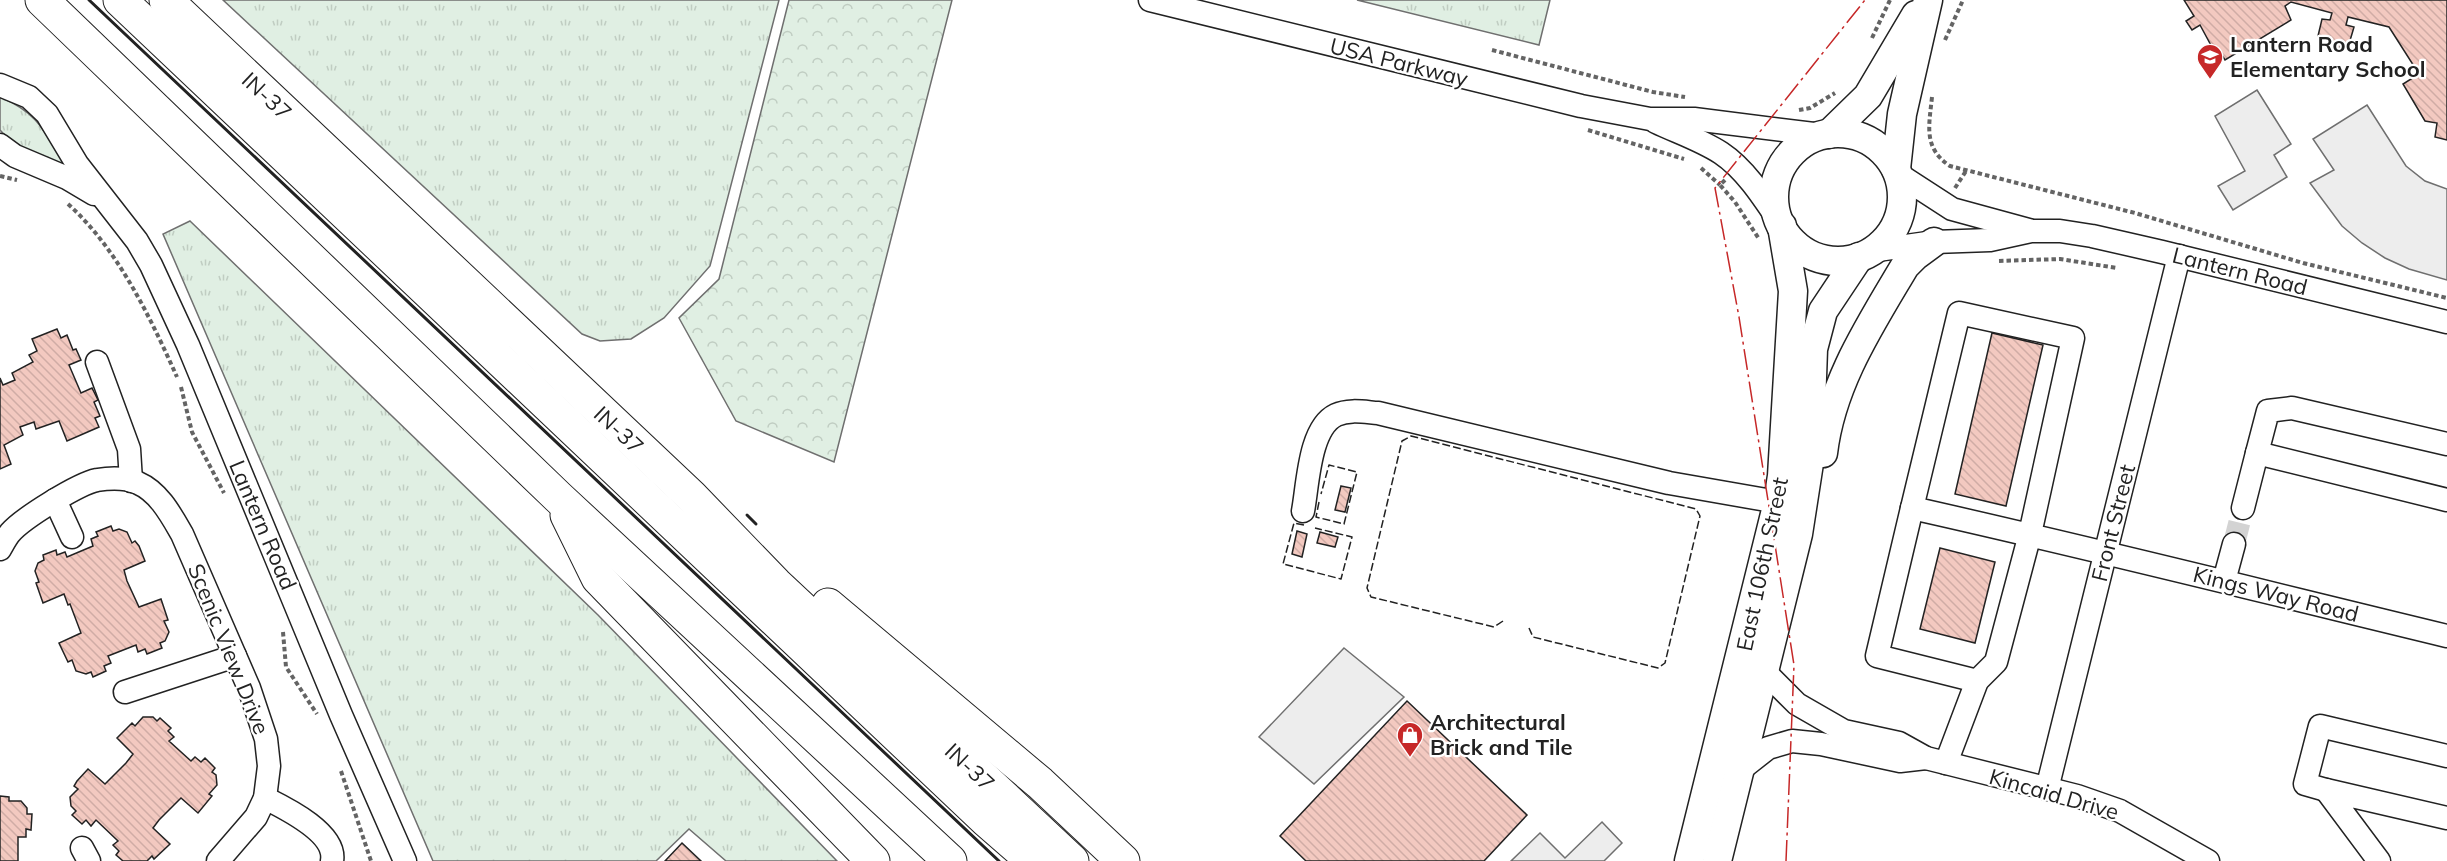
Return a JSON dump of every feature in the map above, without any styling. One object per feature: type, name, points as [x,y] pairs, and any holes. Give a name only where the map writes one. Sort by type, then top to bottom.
[{"type":"highway","points":[[42,0],[558,497],[950,861]]},
{"type":"highway","points":[[120,0],[986,820],[1033,861]]},
{"type":"highway","name":"IN-37","points":[[166,0],[691,496],[776,584],[1072,861]]},
{"type":"highway","points":[[691,496],[762,550],[1040,783],[1123,861]]},
{"type":"highway","points":[[558,497],[598,578],[873,861]]},
{"type":"main road","points":[[1926,0],[1902,114],[1897,172],[1902,196],[1898,218],[1888,237],[1865,254],[1837,260],[1815,256],[1796,244],[1781,223],[1776,210],[1775,189],[1781,168],[1802,144],[1825,134],[1868,96],[1926,0]]},
{"type":"main road","points":[[1825,134],[1852,134],[1874,143],[1882,150],[1897,172]]},
{"type":"main road","name":"East 106th Street","points":[[1689,861],[1778,502],[1782,476],[1793,291],[1781,223]]},
{"type":"main road","points":[[1798,534],[1817,503],[1826,432],[1843,377],[1854,353],[1905,266],[1934,243]]},
{"type":"main road","name":"East 106th Street","points":[[1717,861],[1798,534],[1809,463],[1813,350],[1823,311],[1865,254]]},
{"type":"street","name":"USA Parkway","points":[[1150,0],[1581,106],[1650,119],[1694,119],[1825,134]]},
{"type":"street","name":"Lantern Road","points":[[0,85],[28,98],[47,114],[77,164],[137,241],[160,283],[341,715],[405,861]]},
{"type":"street","name":"USA Parkway","points":[[1650,119],[1709,146],[1728,159],[1747,177],[1781,223]]},
{"type":"street","name":"Lantern Road","points":[[0,145],[15,156],[66,178],[103,199]]},
{"type":"street","name":"Lantern Road","points":[[1897,172],[1952,209],[2031,231],[2092,236],[2447,322]]},
{"type":"street","name":"Lantern Road","points":[[1865,254],[1934,243],[1990,240],[2031,231]]},
{"type":"street","name":"Front Street","points":[[2047,789],[2180,256]]},
{"type":"street","points":[[1936,760],[1977,681],[1996,662],[2030,534],[2073,338],[1959,314],[1877,656],[1977,681]]},
{"type":"street","points":[[0,548],[11,532],[55,501],[94,481],[122,478],[131,481],[129,449],[97,362]]},
{"type":"street","points":[[2243,508],[2268,411],[2292,408],[2447,444]]},
{"type":"street","points":[[1304,511],[1318,435],[1335,415],[1352,411],[1378,413],[1669,483],[1778,502]]},
{"type":"street","points":[[2257,453],[2447,500]]},
{"type":"street","name":"Scenic View Drive","points":[[131,481],[139,483],[156,495],[182,534],[249,688],[266,739],[269,781],[265,798],[256,817],[218,861]]},
{"type":"street","points":[[55,501],[72,537]]},
{"type":"street","name":"Kings Way Road","points":[[1912,508],[2106,551],[2447,636]]},
{"type":"street","points":[[2224,581],[2234,544]]},
{"type":"street","points":[[125,692],[235,656]]},
{"type":"street","name":"Kincaid Drive","points":[[1765,672],[1797,704],[1844,731],[1899,743],[1936,760],[2077,796],[2120,811],[2208,861]]},
{"type":"street","points":[[2447,756],[2320,726],[2305,784],[2447,818]]},
{"type":"street","name":"Kincaid Drive","points":[[1740,770],[1768,748],[1792,741],[1900,761],[1936,760]]},
{"type":"street","points":[[2326,790],[2379,861]]},
{"type":"street","points":[[265,798],[299,816],[321,835],[333,855],[332,861]]},
{"type":"path","points":[[1870,44],[1890,0]]},
{"type":"path","points":[[1942,48],[1963,0]]},
{"type":"path","points":[[1492,50],[1653,92],[1691,98]]},
{"type":"path","points":[[1794,110],[1810,108],[1838,91]]},
{"type":"path","points":[[1933,92],[1930,132],[1934,150],[1938,157],[1950,166],[2135,213],[2303,263],[2447,298]]},
{"type":"path","points":[[1582,128],[1688,160]]},
{"type":"path","points":[[1694,163],[1708,173],[1736,202],[1753,228],[1761,249]]},
{"type":"path","points":[[1953,191],[1966,171]]},
{"type":"path","points":[[0,176],[22,181]]},
{"type":"path","points":[[1720,185],[1727,177]]},
{"type":"path","points":[[66,202],[81,216],[107,249],[156,331],[181,388],[192,432],[213,468],[228,502]]},
{"type":"path","points":[[1994,261],[2060,259],[2117,268]]},
{"type":"path","points":[[279,622],[284,638],[286,667],[318,716]]},
{"type":"path","points":[[338,763],[371,861]]},
{"type":"green space","points":[[223,0],[779,0],[710,266],[664,318],[631,339],[600,341],[582,334]]},
{"type":"green space","points":[[789,0],[952,0],[834,462],[736,421],[679,318],[719,279]]},
{"type":"green space","points":[[1357,0],[1550,0],[1539,45]]},
{"type":"green space","points":[[0,97],[13,103],[39,124],[65,164],[63,166],[37,156],[6,137],[0,130]]},
{"type":"green space","points":[[190,221],[598,615],[837,861],[726,861],[689,829],[656,861],[433,861],[163,234]]},
{"type":"shaded area","points":[[2257,90],[2291,144],[2274,155],[2287,177],[2233,210],[2218,186],[2245,171],[2215,116]]},
{"type":"shaded area","points":[[2367,105],[2406,166],[2425,181],[2447,189],[2447,280],[2409,269],[2385,258],[2362,243],[2342,226],[2310,183],[2334,170],[2313,139]]},
{"type":"shaded area","points":[[1344,648],[1404,697],[1314,784],[1259,737]]},
{"type":"shaded area","points":[[1602,822],[1622,843],[1604,861],[1511,861],[1540,833],[1565,858]]},
{"type":"building","points":[[2184,0],[2447,0],[2447,140],[2435,137],[2437,123],[2425,121],[2403,84],[2419,74],[2389,27],[2348,17],[2346,25],[2354,27],[2349,44],[2342,42],[2339,49],[2325,45],[2326,38],[2318,36],[2322,19],[2330,20],[2332,13],[2291,2],[2285,6],[2291,20],[2225,60],[2217,47],[2213,49],[2200,25],[2192,30],[2186,21],[2194,16]]},
{"type":"building","points":[[57,329],[61,338],[67,335],[73,350],[76,349],[81,360],[69,365],[81,393],[92,388],[98,400],[94,402],[100,416],[95,418],[99,427],[67,441],[59,421],[36,429],[34,422],[20,427],[23,435],[4,445],[11,464],[0,469],[0,378],[3,385],[15,380],[12,373],[33,362],[29,355],[37,351],[32,339]]},
{"type":"building","points":[[1992,333],[2043,345],[2006,506],[1955,494]]},
{"type":"building","points":[[1341,486],[1351,488],[1345,512],[1335,510]]},
{"type":"building","points":[[111,526],[113,531],[119,529],[127,532],[132,543],[135,541],[139,546],[145,561],[124,570],[127,581],[139,607],[161,599],[168,620],[164,621],[169,632],[165,641],[160,643],[162,648],[147,654],[145,649],[138,652],[136,645],[108,656],[111,663],[104,666],[106,671],[93,677],[91,672],[86,674],[76,671],[72,660],[68,662],[59,643],[81,633],[70,604],[68,605],[64,594],[43,603],[36,583],[39,582],[35,571],[38,563],[44,560],[43,555],[56,550],[57,555],[65,552],[67,557],[93,546],[91,539],[98,536],[96,532]]},
{"type":"building","points":[[1297,531],[1307,534],[1302,557],[1292,554]]},
{"type":"building","points":[[1320,532],[1338,537],[1335,547],[1317,543]]},
{"type":"building","points":[[1940,548],[1995,562],[1975,643],[1920,629]]},
{"type":"building","name":"Architectural Brick and Tile","points":[[1407,701],[1527,815],[1484,861],[1306,861],[1280,836]]},
{"type":"building","points":[[143,717],[153,717],[157,721],[160,718],[171,728],[168,731],[174,737],[169,741],[191,761],[195,757],[201,762],[205,758],[215,768],[212,772],[216,775],[217,785],[209,794],[212,796],[198,813],[181,798],[159,820],[153,828],[170,844],[154,859],[152,856],[147,861],[123,861],[116,855],[119,851],[113,845],[118,841],[96,820],[91,826],[86,820],[82,824],[72,815],[76,811],[71,806],[70,797],[78,789],[74,786],[77,781],[88,769],[105,784],[126,763],[133,754],[117,738],[132,723],[135,726]]},
{"type":"building","points":[[0,796],[9,797],[9,801],[21,801],[27,808],[27,814],[32,814],[31,830],[26,829],[26,837],[18,837],[18,861],[0,861]]},
{"type":"building","points":[[682,843],[701,861],[665,861]]},
{"type":"tunnel","points":[[2234,544],[2243,508]]},
{"type":"fence","points":[[1503,621],[1494,627],[1371,597],[1367,588],[1402,441],[1411,436],[1696,509],[1700,516],[1665,663],[1658,668],[1533,637],[1529,628]]},
{"type":"fence","points":[[1319,502],[1316,517],[1344,524],[1357,472],[1329,465],[1321,494]]},
{"type":"fence","points":[[1304,525],[1294,523],[1283,564],[1341,579],[1352,537],[1315,528]]},
{"type":"wall","points":[[89,0],[999,861]]},
{"type":"wall","points":[[747,515],[756,524]]},
{"type":"power","points":[[1786,861],[1794,665],[1739,317],[1715,188],[1865,0]]},
{"type":"place","name":"Lantern Road Elementary School","points":[[2210,80]]},
{"type":"place","name":"Architectural Brick and Tile","points":[[1410,758]]}]
